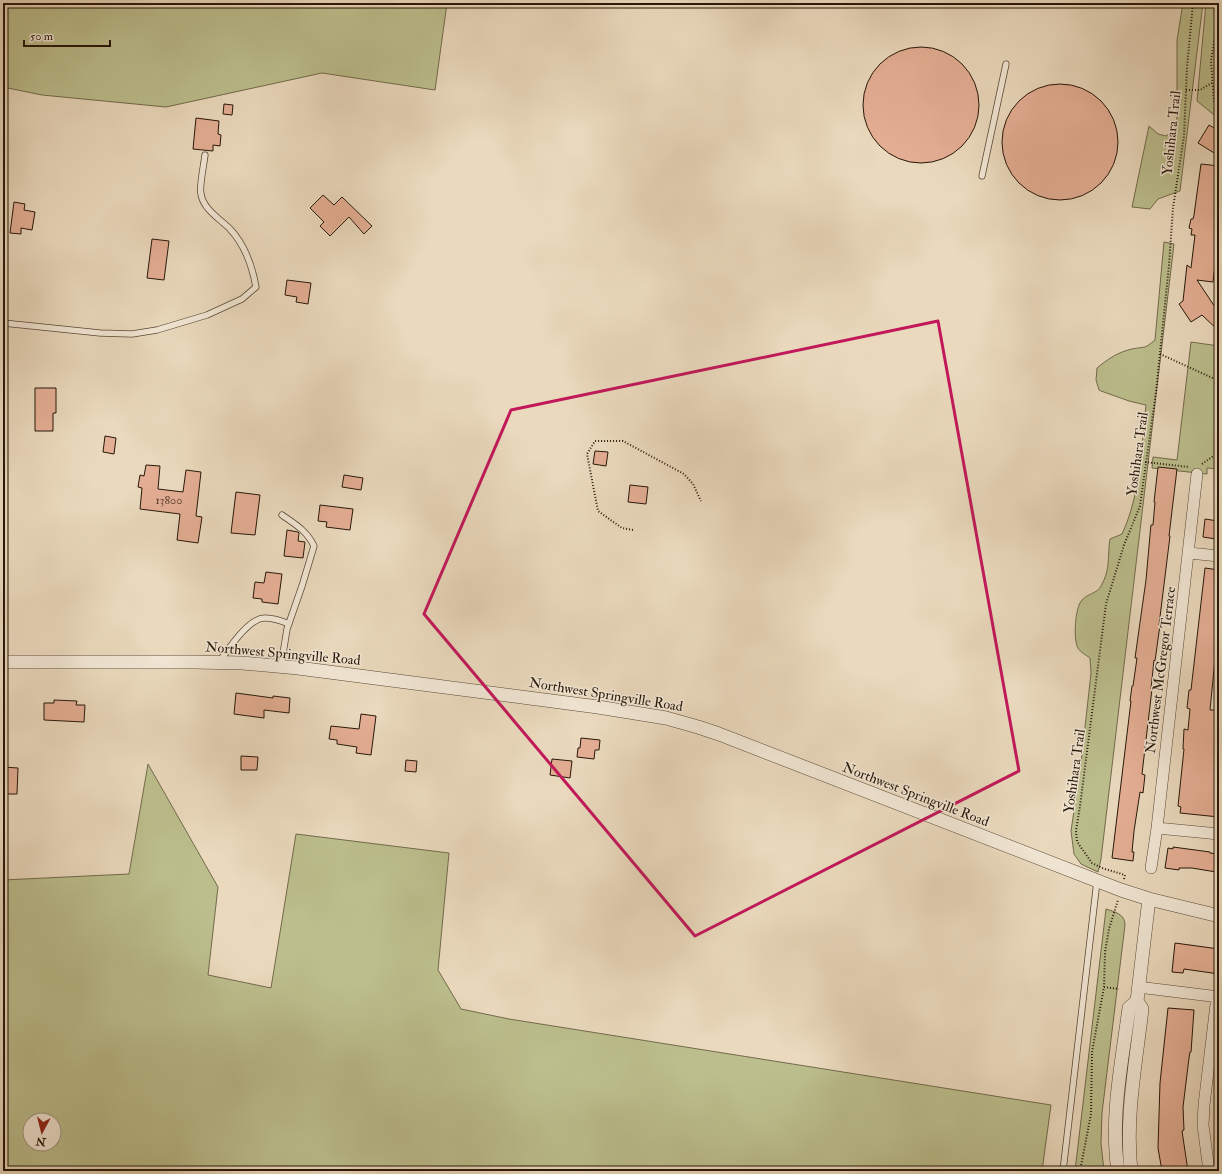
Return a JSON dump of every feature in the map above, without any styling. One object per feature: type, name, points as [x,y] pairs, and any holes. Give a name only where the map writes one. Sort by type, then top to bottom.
[{"type":"street","name":"Northwest McGregor Terrace","points":[[1151,868],[1189,553],[1196,469]]},
{"type":"street","points":[[1189,553],[1219,556]]},
{"type":"street","name":"Northwest Springville Road","points":[[3,662],[218,662],[281,666],[598,707],[681,722],[719,734],[1149,900],[1219,916]]},
{"type":"street","points":[[1157,828],[1219,834]]},
{"type":"street","points":[[1131,1171],[1129,1131],[1130,1110],[1142,1009],[1137,1001],[1149,900]]},
{"type":"street","points":[[1138,987],[1218,997],[1204,1105],[1203,1125],[1209,1171]]},
{"type":"street","points":[[1118,1171],[1115,1156],[1116,1111],[1129,1008],[1137,1001]]},
{"type":"lane","points":[[982,176],[1006,64]]},
{"type":"lane","points":[[3,323],[100,333],[132,334],[157,330],[207,315],[242,299],[256,287],[253,270],[245,249],[230,229],[204,203],[200,194],[205,155]]},
{"type":"lane","points":[[281,666],[289,624],[314,546],[309,536],[282,515]]},
{"type":"lane","points":[[218,662],[243,631],[253,623],[263,618],[282,621],[289,624]]},
{"type":"lane","points":[[1063,1171],[1097,880]]},
{"type":"path","name":"Yoshihara Trail","points":[[1125,875],[1102,868],[1092,863],[1077,841],[1076,824],[1081,798],[1106,604],[1124,545],[1140,506],[1156,392],[1173,208],[1184,136],[1188,47],[1193,3]]},
{"type":"path","points":[[1219,15],[1216,21],[1211,61],[1214,101],[1219,108]]},
{"type":"path","points":[[1186,90],[1200,90],[1212,83]]},
{"type":"path","points":[[1160,354],[1219,381]]},
{"type":"path","points":[[633,530],[622,528],[598,510],[587,454],[595,440],[623,441],[684,474],[699,493],[701,501]]},
{"type":"path","points":[[1145,462],[1196,469],[1219,452]]},
{"type":"path","points":[[1080,1171],[1091,1114],[1092,1052],[1104,987],[1105,952],[1109,929],[1117,901]]},
{"type":"path","points":[[1104,987],[1119,988]]},
{"type":"highlighted area","points":[[938,321],[1019,771],[695,936],[424,614],[511,410]]},
{"type":"green space","points":[[3,3],[447,3],[435,90],[322,73],[166,107],[42,95],[3,87]]},
{"type":"green space","points":[[1183,3],[1203,3],[1180,191],[1158,199],[1150,209],[1132,207],[1149,126],[1158,134],[1166,136],[1176,129],[1177,40]]},
{"type":"green space","points":[[1206,3],[1219,3],[1219,119],[1197,101]]},
{"type":"green space","points":[[1164,242],[1174,244],[1101,859],[1098,872],[1081,864],[1074,854],[1071,831],[1081,763],[1091,673],[1090,658],[1080,651],[1076,644],[1076,616],[1082,600],[1100,588],[1106,574],[1110,539],[1122,534],[1133,503],[1137,487],[1146,405],[1129,401],[1099,390],[1096,380],[1097,368],[1118,354],[1127,350],[1146,346],[1155,340]]},
{"type":"green space","points":[[1191,342],[1219,346],[1219,469],[1207,468],[1207,474],[1152,468],[1153,457],[1177,460]]},
{"type":"green space","points":[[148,764],[218,887],[208,975],[271,988],[296,834],[449,853],[438,970],[461,1009],[509,1019],[1051,1105],[1042,1171],[3,1171],[3,880],[129,874]]},
{"type":"green space","points":[[1106,909],[1116,912],[1121,916],[1125,921],[1125,925],[1102,1113],[1101,1143],[1104,1171],[1075,1171]]},
{"type":"building","points":[[921,47],[932,48],[943,52],[962,64],[974,83],[978,94],[978,116],[974,127],[962,146],[943,158],[932,162],[921,163],[910,162],[899,158],[880,146],[868,127],[864,116],[863,105],[864,94],[868,83],[880,64],[899,52],[910,48]]},
{"type":"building","points":[[1060,84],[1071,85],[1082,89],[1101,101],[1113,120],[1117,131],[1117,153],[1113,164],[1101,183],[1082,195],[1071,199],[1060,200],[1049,199],[1038,195],[1019,183],[1007,164],[1003,153],[1002,142],[1003,131],[1007,120],[1019,101],[1038,89],[1049,85]]},
{"type":"building","points":[[224,104],[233,105],[232,115],[223,114]]},
{"type":"building","points":[[196,118],[219,121],[218,134],[221,135],[220,146],[213,145],[213,151],[193,149]]},
{"type":"building","points":[[1209,125],[1219,131],[1219,156],[1198,143]]},
{"type":"building","points":[[1201,164],[1219,166],[1219,203],[1217,217],[1219,218],[1219,233],[1213,282],[1197,280],[1219,313],[1219,331],[1202,315],[1191,322],[1179,304],[1183,301],[1187,265],[1191,268],[1195,235],[1191,235],[1192,229],[1189,228],[1191,219],[1193,219],[1194,215]]},
{"type":"building","points":[[323,195],[334,205],[342,197],[372,226],[364,234],[349,217],[330,236],[320,226],[324,222],[310,208]]},
{"type":"building","points":[[14,202],[25,204],[24,210],[35,212],[32,230],[21,228],[21,234],[10,233]]},
{"type":"building","points":[[152,239],[169,241],[164,280],[147,278]]},
{"type":"building","points":[[287,280],[311,283],[308,304],[296,302],[297,297],[285,295]]},
{"type":"building","points":[[35,388],[56,388],[56,413],[53,413],[53,431],[35,431]]},
{"type":"building","points":[[105,436],[116,438],[114,454],[103,452]]},
{"type":"building","points":[[595,451],[608,452],[606,466],[593,464]]},
{"type":"building","points":[[146,465],[160,466],[158,489],[183,492],[186,470],[201,472],[196,516],[202,517],[198,543],[177,540],[180,514],[140,509],[142,488],[138,487],[140,475],[144,476]]},
{"type":"building","points":[[1158,467],[1177,469],[1142,774],[1145,775],[1143,793],[1140,792],[1134,831],[1132,852],[1134,852],[1133,861],[1112,858],[1130,701],[1137,658],[1135,658],[1146,580],[1151,525],[1153,525]]},
{"type":"building","points":[[344,475],[363,478],[361,490],[342,487]]},
{"type":"building","points":[[630,485],[648,487],[646,504],[628,502]]},
{"type":"building","points":[[236,492],[260,495],[255,535],[231,533]]},
{"type":"building","points":[[320,505],[353,509],[350,530],[326,527],[327,522],[318,521]]},
{"type":"building","points":[[1205,519],[1218,521],[1216,539],[1203,537]]},
{"type":"building","points":[[287,530],[298,532],[298,541],[305,542],[303,558],[284,556]]},
{"type":"building","points":[[1205,568],[1219,570],[1219,619],[1210,710],[1219,710],[1219,817],[1180,813],[1181,807],[1178,806],[1184,749],[1184,729],[1188,730],[1190,709],[1187,708],[1189,690],[1191,690]]},
{"type":"building","points":[[266,572],[282,574],[278,604],[262,602],[262,599],[253,598],[255,582],[264,583]]},
{"type":"building","points":[[236,693],[273,698],[273,696],[290,698],[289,713],[264,710],[264,718],[234,714]]},
{"type":"building","points":[[54,700],[77,701],[76,705],[85,705],[84,722],[44,720],[44,703],[54,703]]},
{"type":"building","points":[[361,714],[376,716],[371,755],[356,753],[357,747],[337,744],[337,740],[329,739],[331,726],[359,729]]},
{"type":"building","points":[[581,738],[600,740],[599,750],[595,750],[594,759],[577,757]]},
{"type":"building","points":[[241,756],[258,757],[257,770],[241,770]]},
{"type":"building","points":[[552,759],[572,761],[570,778],[550,775]]},
{"type":"building","points":[[406,760],[417,761],[416,772],[405,771]]},
{"type":"building","points":[[3,767],[18,768],[17,794],[3,794]]},
{"type":"building","points":[[1173,847],[1218,854],[1216,872],[1192,868],[1179,868],[1179,870],[1165,868],[1168,848],[1173,849]]},
{"type":"building","points":[[1175,943],[1219,949],[1219,974],[1184,969],[1183,973],[1172,972]]},
{"type":"building","points":[[1168,1008],[1194,1010],[1191,1052],[1183,1107],[1184,1130],[1182,1131],[1188,1171],[1162,1171],[1158,1148],[1160,1083]]}]
